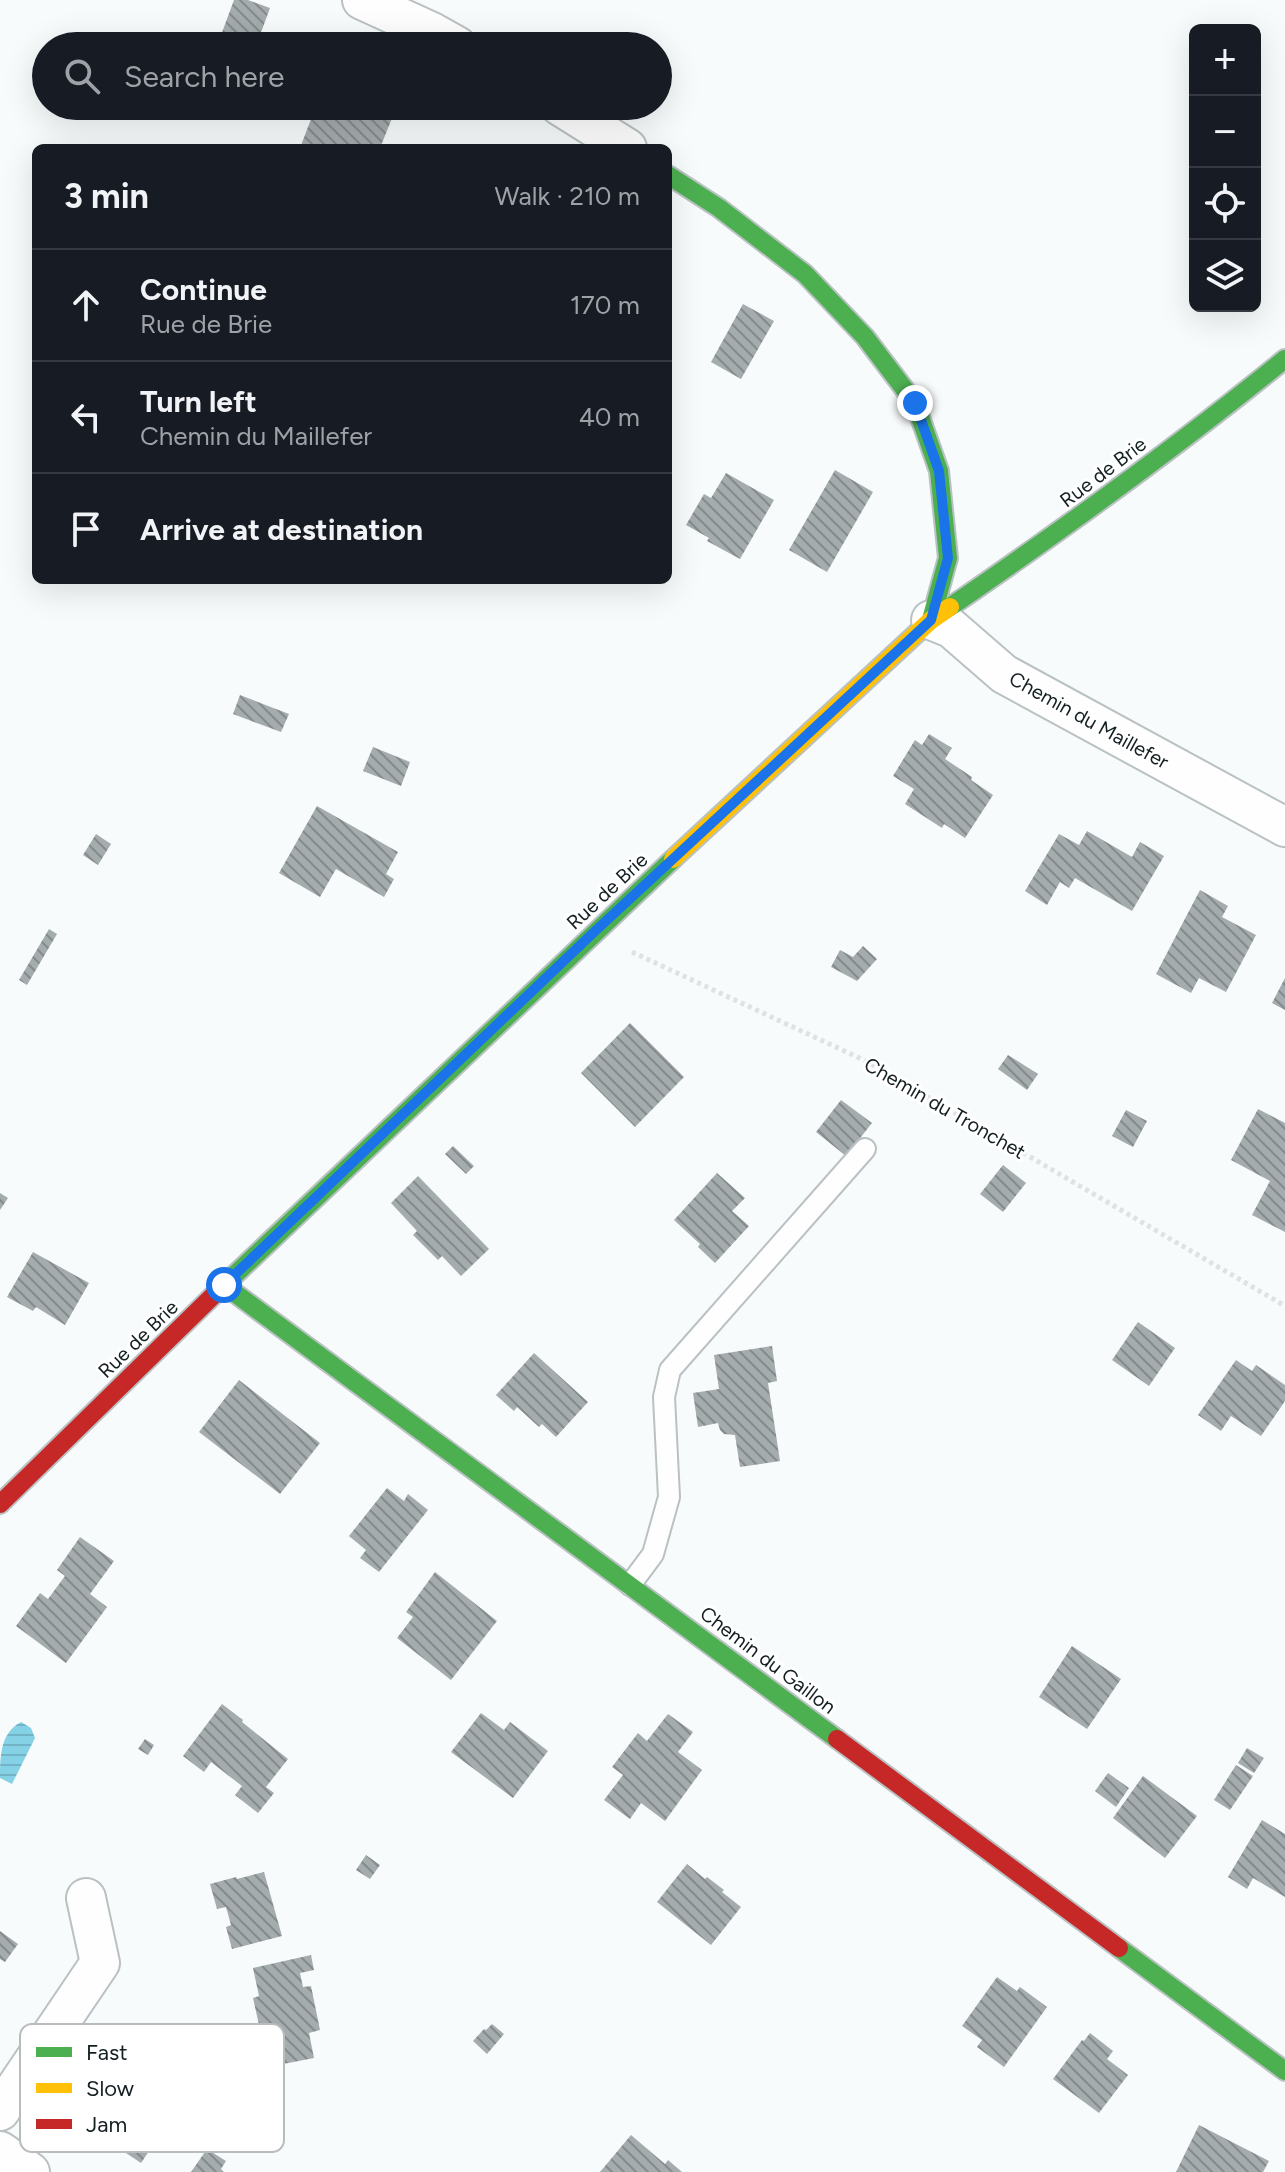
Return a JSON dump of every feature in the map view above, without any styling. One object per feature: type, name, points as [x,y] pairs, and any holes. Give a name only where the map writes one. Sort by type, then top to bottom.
[{"type":"street","points":[[362,0],[432,32]]},
{"type":"street","points":[[582,120],[621,144]]},
{"type":"street","points":[[672,178],[719,208],[805,274],[865,337],[915,403],[939,471],[948,558],[931,620]]},
{"type":"street","name":"Rue de Brie","points":[[0,1504],[593,933],[931,620],[1070,524],[1215,416],[1285,359]]},
{"type":"street","name":"Chemin du Maillefer","points":[[931,620],[951,628],[1004,674],[1285,827]]},
{"type":"street","name":"Chemin du Gaillon","points":[[224,1285],[1285,2071]]},
{"type":"street","points":[[59,2024],[100,1963],[86,1898]]},
{"type":"street","points":[[0,2111],[20,2081]]},
{"type":"street","points":[[0,2151],[30,2172]]},
{"type":"lane","points":[[630,1585],[653,1554],[669,1497],[664,1397],[670,1370],[865,1149]]},
{"type":"path","name":"Chemin du Tronchet","points":[[593,933],[868,1062],[1285,1306]]},
{"type":"water","points":[[21,1722],[31,1728],[35,1738],[12,1784],[0,1778],[1,1754],[9,1732]]},
{"type":"building","points":[[234,0],[248,0],[270,8],[261,32],[222,32]]},
{"type":"building","points":[[311,120],[391,120],[382,144],[302,144]]},
{"type":"building","points":[[743,304],[774,321],[741,379],[711,362]]},
{"type":"building","points":[[835,470],[873,492],[827,572],[789,550]]},
{"type":"building","points":[[726,473],[774,500],[740,559],[686,525],[704,494],[711,498]]},
{"type":"building","points":[[240,695],[289,714],[281,732],[233,714]]},
{"type":"building","points":[[929,734],[952,748],[945,759],[993,795],[965,838],[944,824],[942,828],[905,804],[914,789],[893,776],[915,740],[922,745]]},
{"type":"building","points":[[373,747],[410,762],[401,786],[363,771]]},
{"type":"building","points":[[317,806],[398,852],[386,874],[394,879],[384,897],[336,869],[320,897],[279,873]]},
{"type":"building","points":[[1087,831],[1132,857],[1140,842],[1164,856],[1132,911],[1075,878],[1069,888],[1060,882],[1047,905],[1025,891],[1059,834],[1079,845]]},
{"type":"building","points":[[96,834],[111,844],[98,865],[83,855]]},
{"type":"building","points":[[1200,890],[1228,906],[1222,917],[1256,935],[1226,992],[1199,978],[1191,993],[1156,974]]},
{"type":"building","points":[[49,929],[57,934],[27,985],[19,980]]},
{"type":"building","points":[[863,946],[877,959],[857,981],[831,967],[840,950],[853,957]]},
{"type":"building","points":[[1285,978],[1285,1010],[1272,1003]]},
{"type":"building","points":[[630,1023],[684,1077],[635,1127],[581,1073]]},
{"type":"building","points":[[1008,1055],[1038,1074],[1027,1090],[998,1069]]},
{"type":"building","points":[[841,1100],[872,1123],[846,1156],[816,1132]]},
{"type":"building","points":[[1258,1109],[1285,1123],[1285,1232],[1252,1215],[1270,1181],[1231,1160]]},
{"type":"building","points":[[1126,1110],[1147,1121],[1133,1147],[1112,1136]]},
{"type":"building","points":[[453,1146],[474,1166],[466,1174],[445,1154]]},
{"type":"building","points":[[1003,1165],[1026,1183],[1003,1212],[980,1194]]},
{"type":"building","points":[[717,1173],[745,1198],[732,1211],[749,1226],[715,1263],[674,1220]]},
{"type":"building","points":[[418,1176],[489,1249],[461,1276],[442,1256],[438,1260],[413,1235],[417,1231],[391,1203]]},
{"type":"building","points":[[0,1193],[8,1198],[0,1210]]},
{"type":"building","points":[[33,1252],[89,1283],[65,1325],[36,1307],[33,1311],[7,1297]]},
{"type":"building","points":[[1138,1322],[1175,1348],[1149,1386],[1112,1360]]},
{"type":"building","points":[[772,1346],[777,1381],[768,1383],[780,1461],[740,1467],[735,1435],[724,1434],[718,1423],[698,1427],[693,1393],[719,1389],[714,1355]]},
{"type":"building","points":[[534,1353],[588,1402],[556,1437],[542,1424],[539,1427],[517,1407],[514,1411],[496,1395]]},
{"type":"building","points":[[1236,1360],[1252,1371],[1256,1365],[1285,1385],[1285,1401],[1261,1436],[1231,1416],[1221,1431],[1198,1415]]},
{"type":"building","points":[[239,1380],[320,1443],[280,1494],[199,1432]]},
{"type":"building","points":[[387,1488],[404,1501],[408,1494],[428,1510],[379,1572],[360,1558],[366,1550],[349,1536]]},
{"type":"building","points":[[80,1537],[114,1561],[90,1594],[107,1607],[66,1663],[16,1626],[40,1593],[48,1599],[65,1576],[57,1570]]},
{"type":"building","points":[[435,1572],[497,1621],[451,1680],[397,1638],[413,1617],[406,1612]]},
{"type":"building","points":[[1072,1646],[1121,1679],[1087,1729],[1039,1697]]},
{"type":"building","points":[[222,1704],[288,1759],[266,1787],[274,1793],[258,1813],[235,1795],[242,1786],[211,1762],[204,1772],[183,1756]]},
{"type":"building","points":[[481,1713],[504,1730],[510,1722],[548,1751],[513,1798],[451,1752]]},
{"type":"building","points":[[668,1714],[693,1732],[678,1752],[702,1770],[665,1821],[641,1803],[630,1819],[604,1800],[623,1775],[612,1767],[638,1733],[647,1741]]},
{"type":"building","points":[[145,1739],[154,1745],[148,1755],[138,1749]]},
{"type":"building","points":[[1247,1748],[1264,1758],[1254,1773],[1238,1763]]},
{"type":"building","points":[[1236,1765],[1253,1776],[1230,1810],[1214,1800]]},
{"type":"building","points":[[1108,1773],[1129,1788],[1116,1807],[1095,1791]]},
{"type":"building","points":[[1143,1776],[1197,1816],[1165,1858],[1113,1818]]},
{"type":"building","points":[[1262,1820],[1285,1834],[1285,1897],[1253,1878],[1247,1889],[1228,1877]]},
{"type":"building","points":[[366,1855],[380,1865],[370,1879],[356,1870]]},
{"type":"building","points":[[687,1864],[724,1890],[722,1892],[741,1907],[711,1945],[657,1902]]},
{"type":"building","points":[[264,1872],[282,1936],[232,1949],[226,1927],[231,1925],[226,1907],[217,1909],[210,1884]]},
{"type":"building","points":[[0,1931],[18,1944],[5,1962],[0,1959]]},
{"type":"building","points":[[311,1955],[314,1970],[300,1973],[303,1987],[311,1986],[320,2030],[309,2033],[314,2058],[284,2064],[284,2024],[259,2024],[253,1998],[259,1996],[253,1968]]},
{"type":"building","points":[[997,1977],[1017,1991],[1020,1987],[1047,2007],[1004,2067],[977,2047],[982,2040],[962,2026]]},
{"type":"building","points":[[492,2024],[504,2034],[487,2054],[473,2041]]},
{"type":"building","points":[[1090,2033],[1113,2051],[1107,2059],[1128,2075],[1099,2113],[1053,2079]]},
{"type":"building","points":[[1199,2125],[1269,2161],[1263,2172],[1176,2172]]},
{"type":"building","points":[[631,2135],[665,2164],[668,2160],[682,2172],[600,2172]]},
{"type":"building","points":[[124,2152],[148,2152],[141,2163]]},
{"type":"building","points":[[205,2152],[212,2152],[226,2161],[221,2169],[224,2172],[191,2172]]},
{"type":"traffic: fast","points":[[672,178],[719,208],[805,274],[865,337],[915,403],[939,471],[948,558],[931,620]]},
{"type":"traffic: fast","points":[[950,607],[1120,486],[1285,359]]},
{"type":"traffic: fast","points":[[224,1285],[673,859]]},
{"type":"traffic: fast","points":[[224,1285],[837,1739]]},
{"type":"traffic: fast","points":[[1119,1948],[1285,2071]]},
{"type":"traffic: slow","points":[[673,859],[931,620],[950,607]]},
{"type":"traffic: jam","points":[[0,1504],[224,1285]]},
{"type":"traffic: jam","points":[[837,1739],[1119,1948]]},
{"type":"route","points":[[224,1285],[593,933],[931,620],[948,558],[939,471],[915,403]]}]
